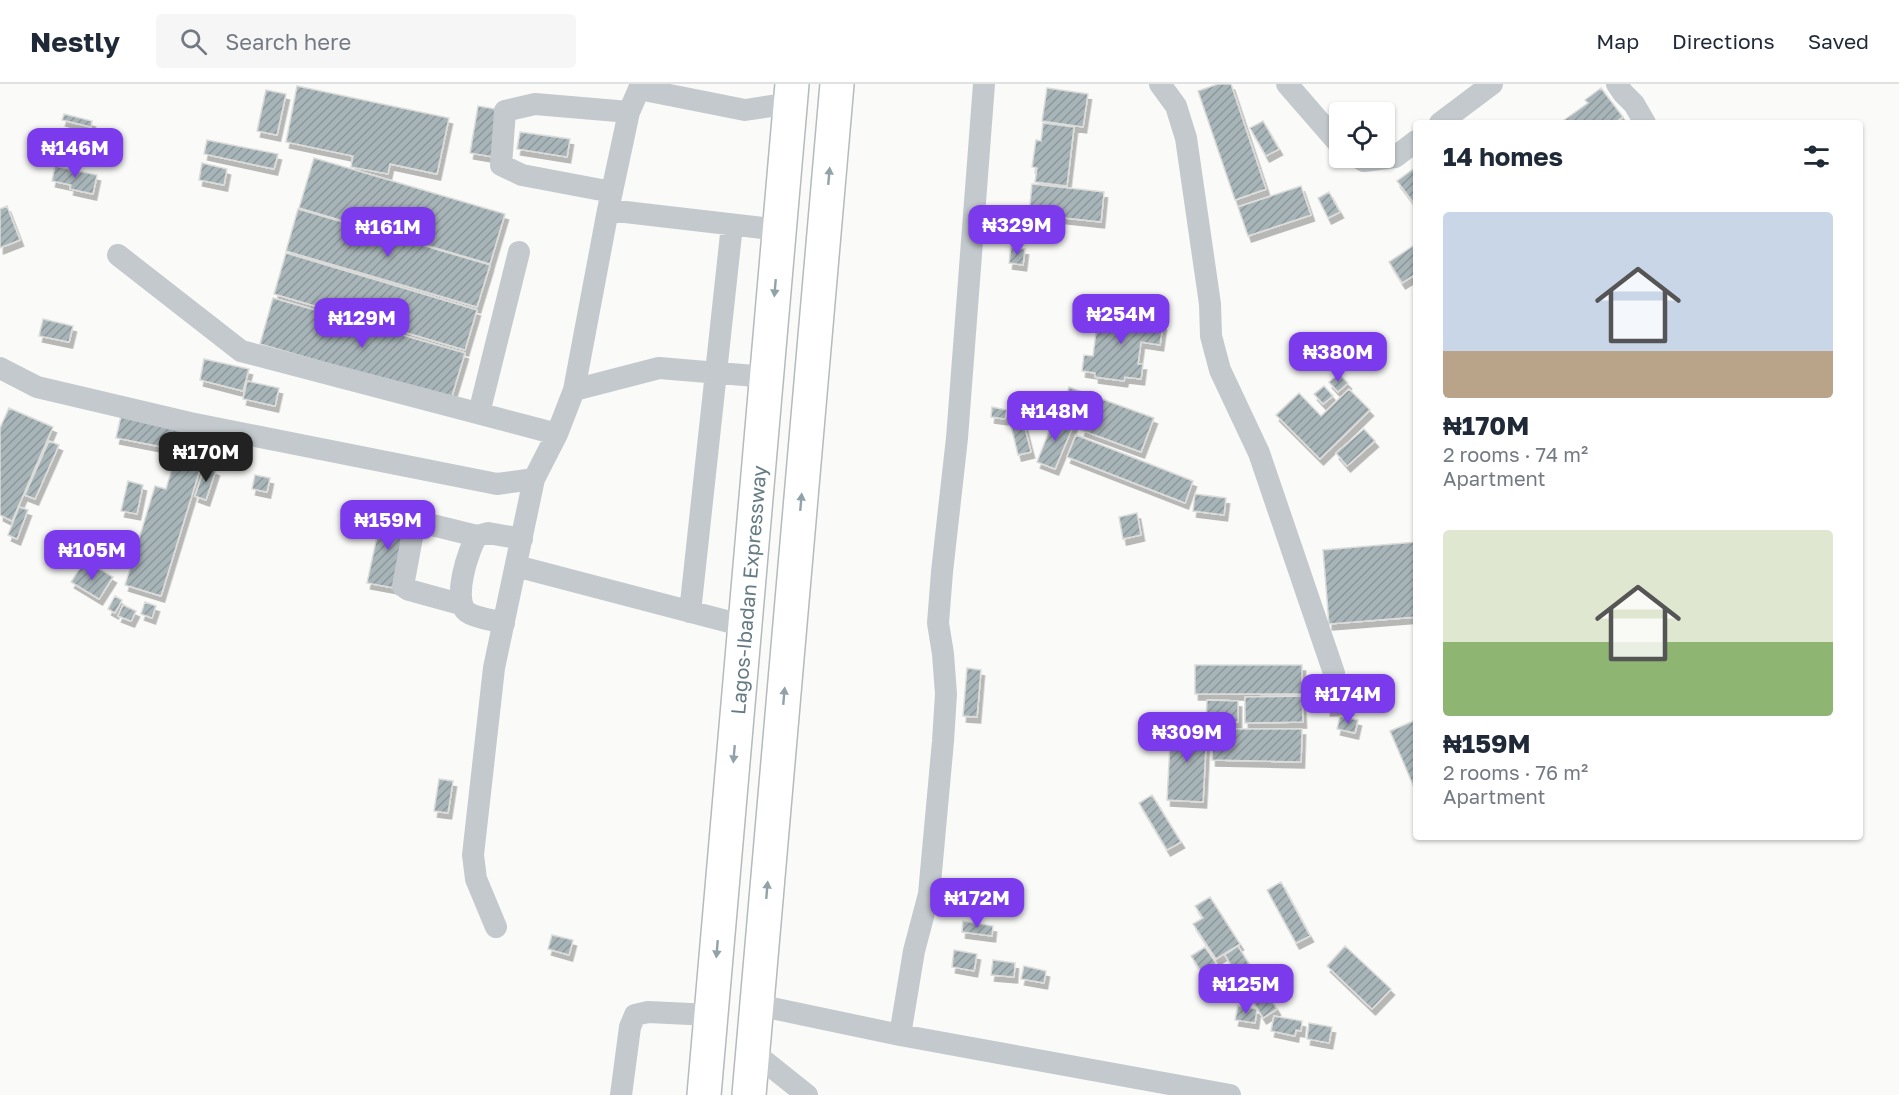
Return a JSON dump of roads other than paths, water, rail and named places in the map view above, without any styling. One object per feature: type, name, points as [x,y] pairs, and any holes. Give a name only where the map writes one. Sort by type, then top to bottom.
[{"type":"highway","points":[[749,1095],[837,84]]},
{"type":"highway","name":"Lagos-Ibadan Expressway","points":[[704,1095],[792,94]]},
{"type":"street","points":[[900,1035],[914,951],[929,894],[943,741],[946,694],[938,623],[957,438],[984,84]]},
{"type":"street","points":[[1160,84],[1176,106],[1186,138],[1210,304],[1211,336],[1220,370],[1259,453],[1334,673]]},
{"type":"street","points":[[1287,84],[1329,132]]},
{"type":"street","points":[[1444,120],[1492,84]]},
{"type":"street","points":[[1617,84],[1634,104],[1643,120]]},
{"type":"street","points":[[496,927],[476,879],[473,855],[494,668],[534,479],[557,434],[574,390],[629,112],[639,89],[745,110],[792,94]]},
{"type":"street","points":[[629,112],[535,104],[505,111],[501,165],[522,175],[610,201],[732,225],[780,230]]},
{"type":"street","points":[[1395,157],[1413,143]]},
{"type":"street","points":[[690,612],[732,225]]},
{"type":"street","points":[[479,413],[519,252]]},
{"type":"street","points":[[118,255],[241,351],[557,434]]},
{"type":"street","points":[[0,368],[37,387],[190,423],[497,484],[534,479]]},
{"type":"street","points":[[574,390],[659,368],[767,377]]},
{"type":"street","points":[[504,623],[468,613],[460,604],[409,590],[403,586],[414,525],[428,524],[477,536],[488,533],[522,539]]},
{"type":"street","points":[[460,604],[460,591],[472,543],[477,536]]},
{"type":"street","points":[[516,566],[745,626]]},
{"type":"street","points":[[757,1005],[900,1035],[1230,1095]]},
{"type":"street","points":[[621,1095],[630,1027],[635,1015],[648,1012],[711,1016]]},
{"type":"street","points":[[753,1052],[807,1095]]}]
